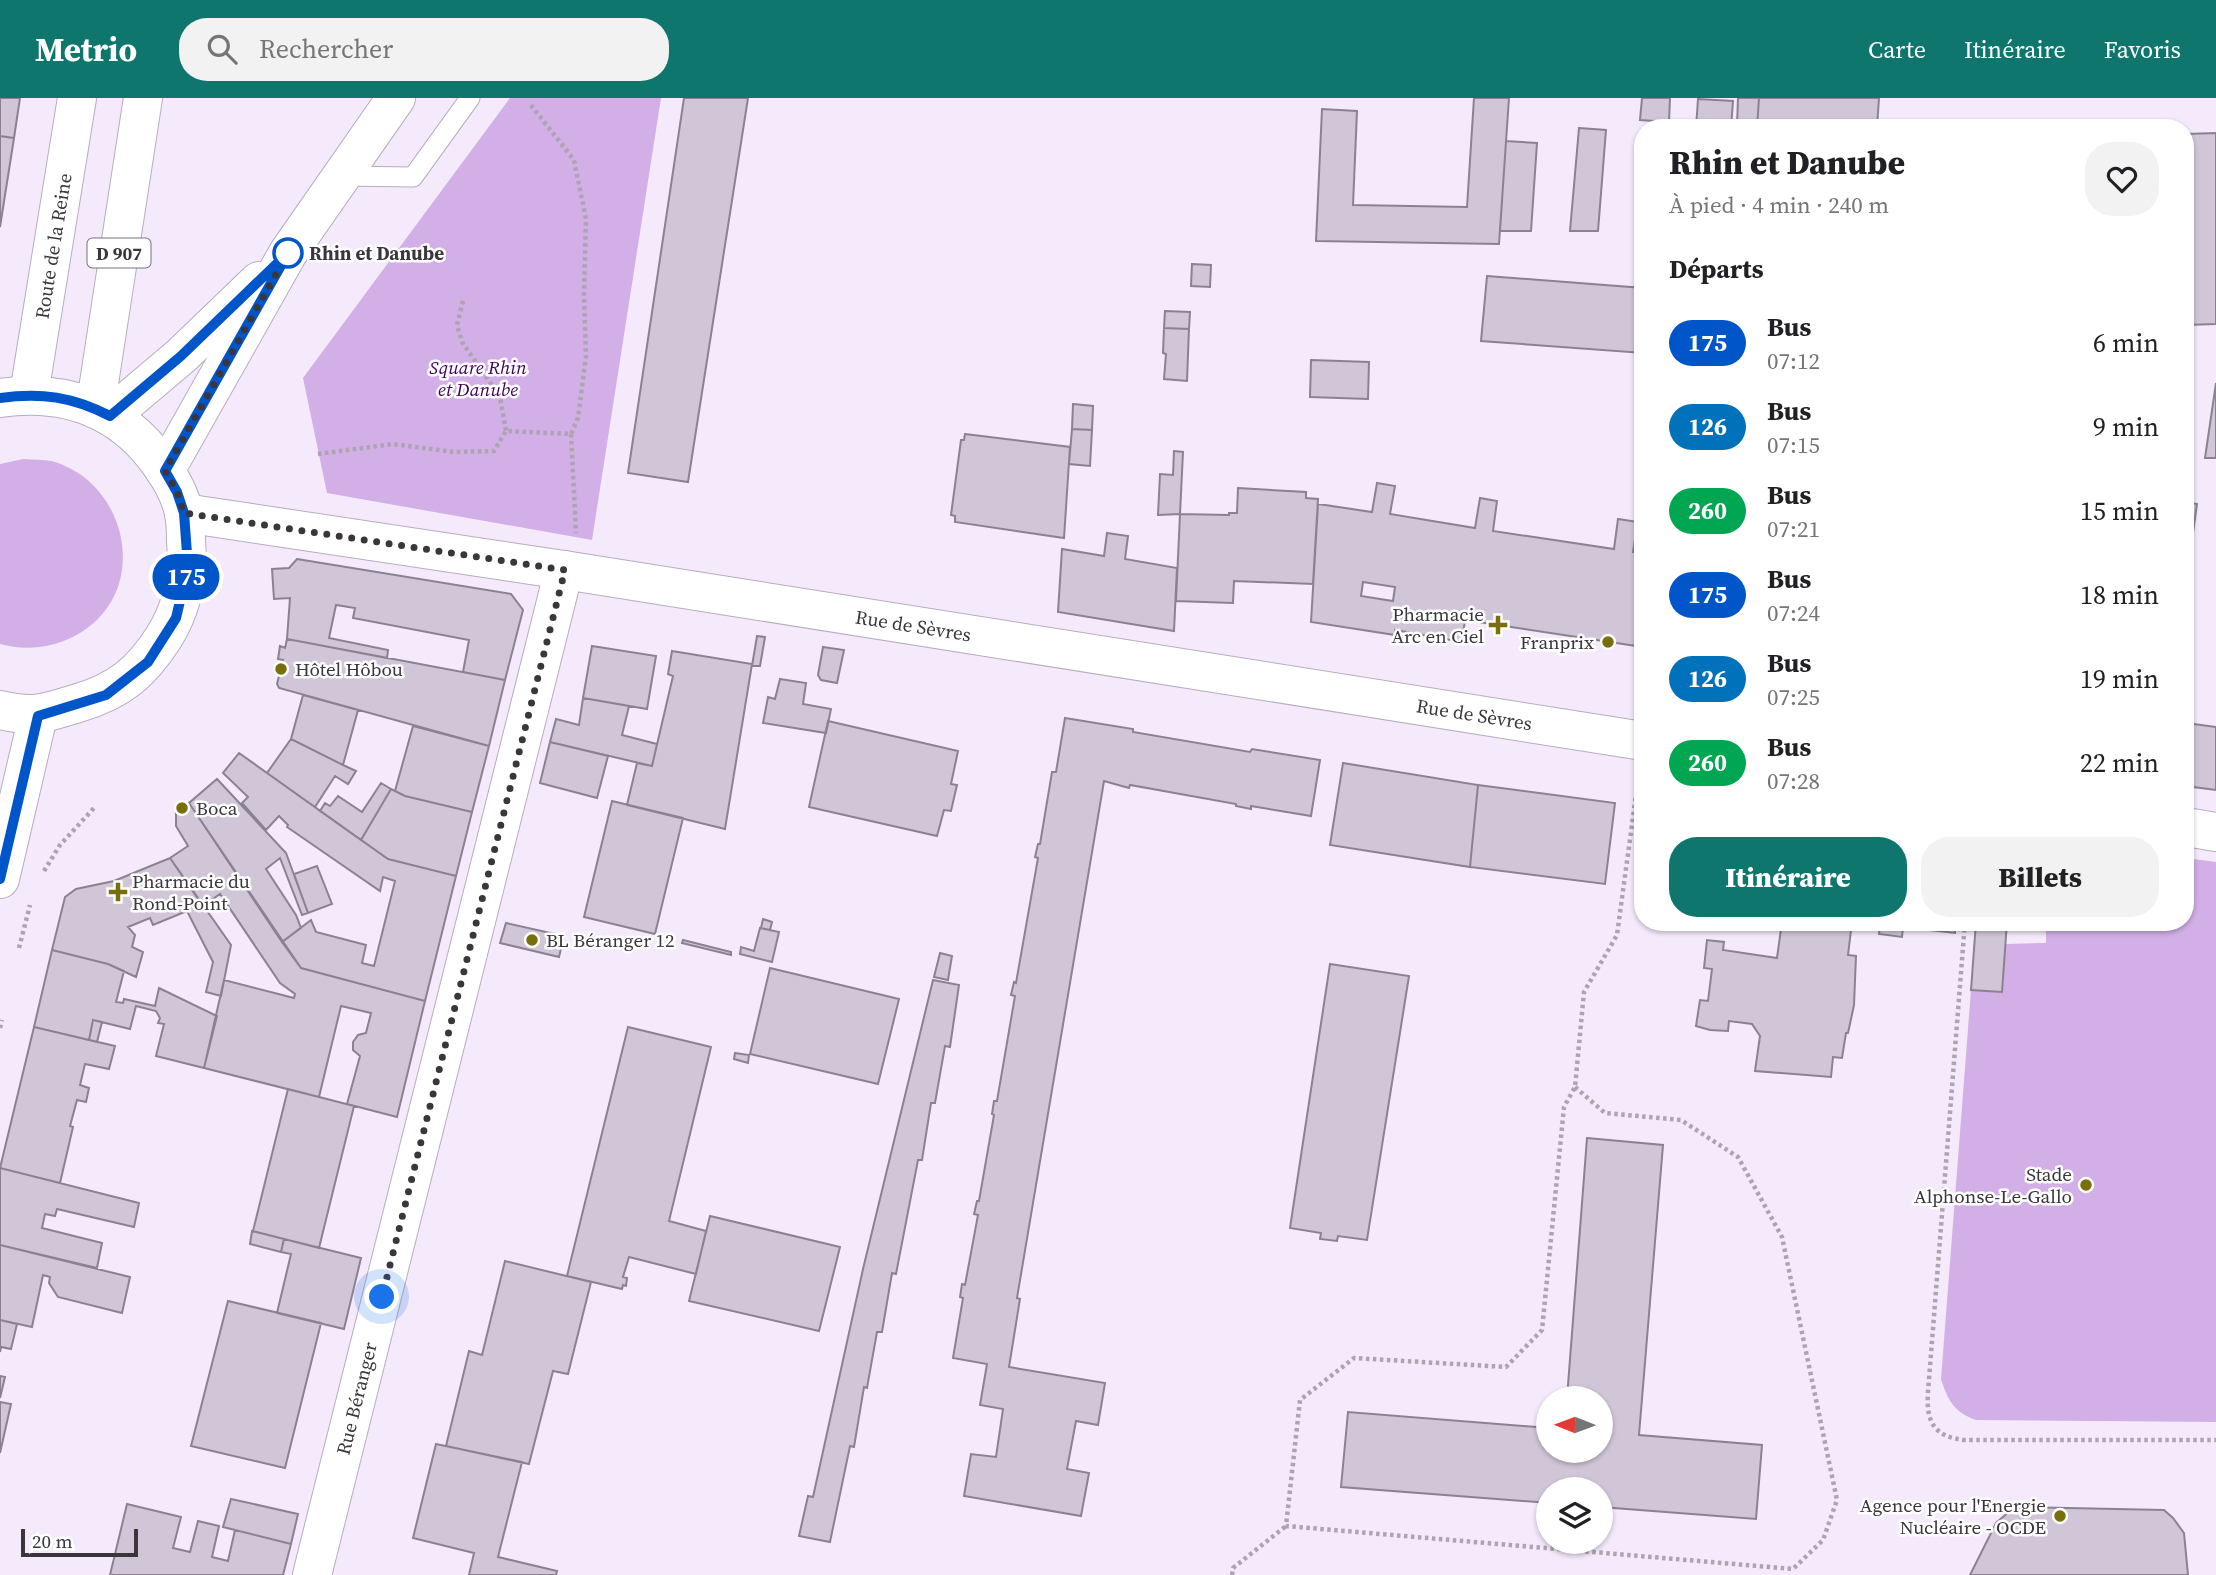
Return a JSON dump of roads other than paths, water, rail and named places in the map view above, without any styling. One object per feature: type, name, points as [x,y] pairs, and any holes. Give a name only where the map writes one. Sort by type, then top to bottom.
[{"type":"street","name":"Route de la Reine","points":[[15,396],[77,98]]},
{"type":"street","name":"D 907","points":[[102,412],[142,98]]},
{"type":"street","points":[[165,471],[288,253],[396,98]]},
{"type":"street","points":[[102,412],[181,356],[288,253]]},
{"type":"street","points":[[0,710],[38,716],[106,695],[148,662],[176,618],[188,567],[184,513],[177,492],[150,450],[131,431],[102,412],[67,399],[15,396]]},
{"type":"street","name":"Rue de Sèvres","points":[[184,513],[570,554],[1634,739]]},
{"type":"street","name":"Rue Béranger","points":[[312,1575],[570,554]]},
{"type":"street","points":[[0,878],[38,716]]},
{"type":"street","points":[[2194,828],[2216,832]]},
{"type":"lane","points":[[342,176],[413,177],[470,98]]},
{"type":"place","name":"Rhin et Danube","points":[[288,253]]},
{"type":"place","name":"Pharmacie Arc en Ciel","points":[[1498,625]]},
{"type":"place","name":"Franprix","points":[[1608,642]]},
{"type":"place","name":"Hôtel Hôbou","points":[[281,669]]},
{"type":"place","name":"Boca","points":[[182,808]]},
{"type":"place","name":"Pharmacie du Rond-Point","points":[[118,892]]},
{"type":"place","name":"BL Béranger 12","points":[[532,940]]},
{"type":"place","name":"Stade Alphonse-Le-Gallo","points":[[2086,1185]]},
{"type":"place","name":"Agence pour l'Energie Nucléaire - OCDE","points":[[2060,1516]]},
{"type":"park label","name":"Square Rhin et Danube","points":[[478,378]]}]
